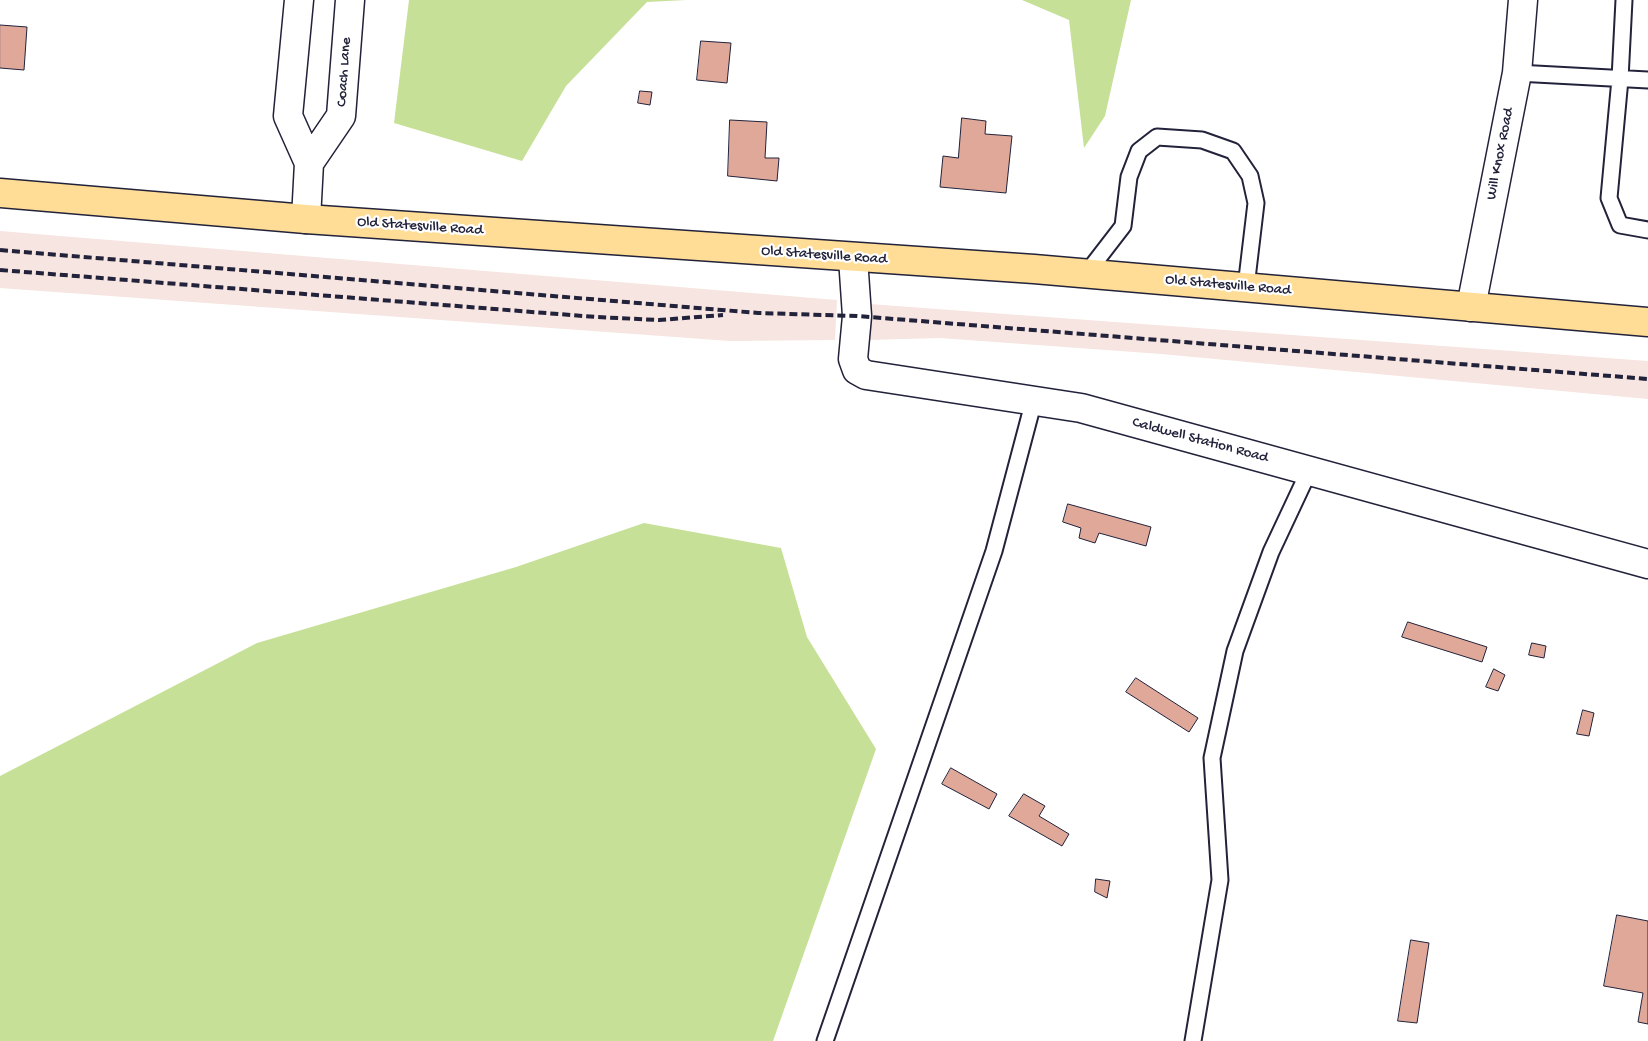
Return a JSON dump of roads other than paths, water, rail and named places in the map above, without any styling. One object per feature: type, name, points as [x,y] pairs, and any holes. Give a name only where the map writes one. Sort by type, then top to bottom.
[{"type":"main road","name":"Old Statesville Road","points":[[0,193],[306,219],[1086,274],[1648,322]]},
{"type":"street","points":[[299,0],[288,116],[309,163],[306,219]]},
{"type":"street","name":"Coach Lane","points":[[309,163],[341,116],[350,0]]},
{"type":"street","name":"Will Knox Road","points":[[1471,307],[1517,73],[1523,0]]},
{"type":"street","name":"Caldwell Station Road","points":[[853,258],[857,316],[853,359],[857,370],[866,375],[1081,408],[1648,564]]},
{"type":"lane","points":[[1624,0],[1620,79],[1609,198],[1620,225],[1648,230]]},
{"type":"lane","points":[[1517,73],[1648,80]]},
{"type":"lane","points":[[1086,274],[1123,226],[1129,178],[1139,151],[1157,137],[1202,140],[1233,151],[1250,176],[1256,203],[1246,288]]},
{"type":"lane","points":[[824,1041],[994,551],[1034,400]]},
{"type":"lane","points":[[1193,1041],[1220,880],[1212,758],[1236,651],[1271,552],[1310,471]]},
{"type":"railway","points":[[0,250],[758,313],[857,316],[1648,379]]},
{"type":"railway","points":[[0,270],[596,317],[659,320],[723,315]]}]
